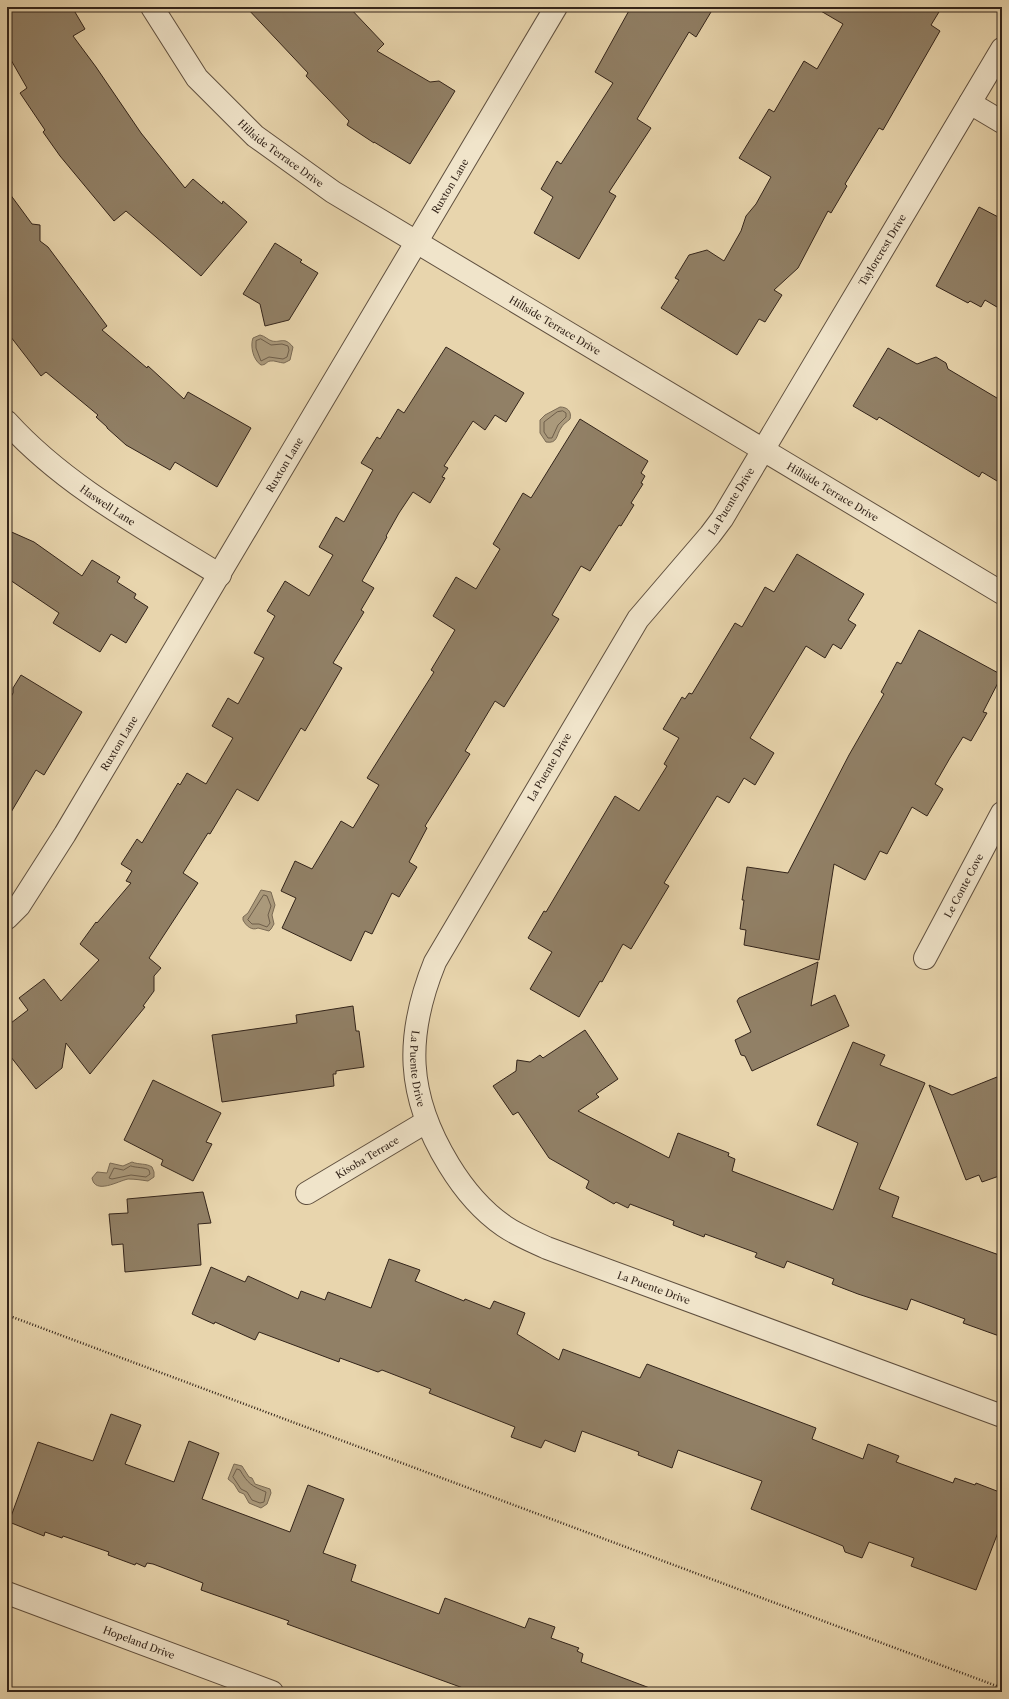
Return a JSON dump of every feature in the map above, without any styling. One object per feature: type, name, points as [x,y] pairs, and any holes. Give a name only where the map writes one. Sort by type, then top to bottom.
[{"type":"street","name":"Hillside Terrace Drive","points":[[152,7],[197,78],[255,136],[333,192],[1002,593]]},
{"type":"street","name":"Ruxton Lane","points":[[7,918],[19,906],[65,834],[556,7]]},
{"type":"street","name":"Taylorcrest Drive","points":[[762,450],[1002,49]]},
{"type":"street","points":[[970,103],[1002,122]]},
{"type":"street","name":"Haswell Lane","points":[[7,422],[22,439],[97,499],[220,575]]},
{"type":"street","name":"La Puente Drive","points":[[762,450],[722,518],[710,535],[638,619],[435,962],[419,1008],[414,1041],[415,1075],[419,1098],[426,1122],[444,1156],[467,1192],[491,1216],[504,1226],[524,1237],[547,1248],[1002,1416]]},
{"type":"street","name":"Le Conte Cove","points":[[925,958],[1002,813]]},
{"type":"street","name":"Kisoba Terrace","points":[[308,1193],[426,1122]]},
{"type":"street","name":"Hopeland Drive","points":[[7,1593],[272,1692]]},
{"type":"path","points":[[7,1316],[1002,1688]]},
{"type":"water","points":[[260,335],[272,341],[285,341],[290,344],[293,347],[290,360],[284,363],[270,361],[263,365],[258,363],[253,353],[252,341],[253,338]]},
{"type":"water","points":[[560,407],[568,410],[570,419],[564,424],[553,442],[546,442],[540,433],[540,420],[545,415]]},
{"type":"water","points":[[261,890],[271,892],[275,905],[272,915],[274,924],[269,931],[251,928],[247,926],[243,920],[243,917],[248,913]]},
{"type":"water","points":[[132,1162],[152,1167],[154,1177],[148,1181],[128,1179],[107,1186],[97,1186],[94,1183],[92,1178],[97,1172],[107,1173],[110,1163],[123,1166]]},
{"type":"water","points":[[234,1464],[242,1466],[255,1484],[270,1489],[271,1493],[267,1504],[261,1508],[249,1503],[244,1494],[239,1492],[234,1484],[228,1479]]},
{"type":"building","points":[[7,7],[72,7],[85,29],[73,36],[141,133],[185,188],[193,179],[222,204],[223,201],[247,222],[201,276],[126,211],[114,221],[60,156],[43,132],[45,130],[20,93],[27,88],[7,53]]},
{"type":"building","points":[[246,7],[349,7],[384,44],[377,51],[430,82],[439,81],[455,91],[410,164],[347,125],[349,121],[306,76],[308,73]]},
{"type":"building","points":[[631,7],[714,7],[696,37],[689,32],[637,119],[651,128],[609,192],[616,196],[579,259],[534,233],[553,197],[541,189],[557,161],[561,164],[613,83],[595,72]]},
{"type":"building","points":[[814,7],[942,7],[931,25],[940,31],[883,130],[879,128],[845,184],[847,186],[831,213],[828,211],[798,268],[774,290],[782,295],[765,322],[759,319],[737,355],[661,308],[679,280],[675,278],[689,255],[707,250],[724,261],[741,231],[746,216],[756,204],[771,177],[739,158],[769,109],[774,112],[804,61],[817,69],[843,24]]},
{"type":"building","points":[[7,190],[32,224],[40,225],[40,241],[48,247],[107,326],[102,330],[147,368],[148,366],[184,399],[188,392],[251,428],[217,487],[175,462],[170,470],[126,445],[96,417],[98,415],[46,372],[41,376],[7,332]]},
{"type":"building","points":[[979,207],[1002,219],[1002,310],[985,300],[981,307],[970,301],[968,303],[936,286]]},
{"type":"building","points":[[275,243],[302,260],[300,262],[318,273],[289,320],[265,326],[260,304],[243,294]]},
{"type":"building","points":[[446,347],[524,393],[506,422],[495,415],[485,430],[473,421],[444,466],[448,468],[442,477],[445,478],[430,503],[413,492],[399,513],[362,581],[374,588],[361,610],[364,612],[333,663],[342,668],[305,731],[301,728],[258,801],[237,789],[210,834],[208,833],[183,873],[198,883],[149,958],[161,968],[154,976],[154,991],[143,1006],[145,1007],[90,1074],[66,1043],[62,1068],[36,1089],[7,1052],[7,1026],[28,1010],[19,998],[44,979],[61,1001],[99,960],[80,944],[96,922],[97,923],[131,883],[126,881],[132,871],[121,864],[137,839],[142,843],[178,783],[180,785],[187,773],[206,784],[233,738],[212,726],[228,698],[238,704],[264,658],[254,653],[275,616],[267,611],[285,581],[309,596],[333,555],[319,547],[336,517],[344,522],[373,470],[361,463],[377,437],[380,439],[398,409],[404,413]]},
{"type":"building","points":[[888,348],[917,364],[936,357],[946,363],[948,369],[1002,401],[1002,484],[982,472],[979,477],[879,417],[877,420],[853,406]]},
{"type":"building","points":[[580,419],[648,461],[641,473],[645,476],[641,483],[643,484],[631,503],[634,505],[621,526],[619,525],[590,571],[581,566],[552,615],[559,619],[504,707],[495,701],[465,751],[470,754],[425,826],[427,828],[409,862],[417,867],[399,897],[392,893],[372,934],[365,931],[351,961],[282,928],[296,898],[281,891],[295,861],[312,869],[341,821],[353,828],[379,785],[367,778],[434,672],[431,670],[455,630],[433,616],[456,577],[476,589],[500,549],[493,544],[523,493],[531,498]]},
{"type":"building","points":[[7,530],[34,542],[82,576],[92,560],[120,577],[117,582],[136,594],[134,598],[148,607],[126,643],[111,634],[100,652],[53,623],[59,613],[7,578]]},
{"type":"building","points":[[797,554],[864,594],[848,620],[856,625],[841,649],[833,644],[825,658],[806,646],[750,738],[774,753],[755,785],[744,778],[729,803],[717,796],[664,883],[669,886],[631,949],[623,944],[602,982],[600,981],[579,1017],[530,989],[552,952],[528,938],[544,911],[546,912],[615,796],[639,811],[667,766],[664,764],[679,738],[663,729],[682,697],[685,699],[689,693],[692,694],[735,623],[742,627],[765,587],[774,592]]},
{"type":"building","points":[[919,630],[1002,675],[983,712],[987,713],[971,741],[963,737],[950,758],[935,784],[943,789],[927,816],[912,807],[887,854],[880,851],[865,880],[834,864],[819,960],[744,945],[746,930],[740,929],[744,900],[742,900],[747,867],[788,873],[849,755],[884,694],[881,692],[897,662],[901,664]]},
{"type":"building","points":[[21,675],[82,712],[44,775],[36,770],[7,819],[7,704],[13,693],[13,688]]},
{"type":"building","points":[[818,962],[811,1006],[835,995],[849,1026],[752,1071],[745,1056],[741,1055],[735,1040],[751,1032],[737,1001],[739,998]]},
{"type":"building","points":[[353,1006],[356,1031],[359,1031],[364,1067],[336,1071],[336,1074],[333,1074],[334,1086],[222,1102],[212,1035],[297,1023],[296,1015]]},
{"type":"building","points":[[585,1030],[618,1079],[596,1094],[599,1097],[578,1111],[669,1158],[678,1133],[729,1153],[728,1156],[735,1159],[732,1171],[833,1210],[858,1143],[817,1125],[853,1042],[885,1055],[880,1065],[925,1083],[879,1189],[899,1197],[892,1217],[1002,1256],[1002,1337],[963,1323],[965,1319],[911,1299],[907,1310],[832,1284],[834,1279],[787,1261],[784,1268],[755,1257],[757,1253],[705,1234],[704,1237],[673,1225],[674,1221],[630,1204],[628,1208],[616,1202],[614,1204],[586,1188],[589,1181],[549,1158],[518,1112],[513,1115],[493,1086],[516,1071],[517,1060],[530,1062],[540,1055],[543,1058]]},
{"type":"building","points":[[1002,1075],[1002,1175],[982,1182],[979,1175],[966,1180],[929,1085],[952,1095]]},
{"type":"building","points":[[153,1080],[221,1113],[206,1142],[212,1144],[193,1181],[161,1165],[163,1160],[124,1140]]},
{"type":"building","points":[[203,1192],[211,1223],[198,1224],[201,1265],[125,1272],[123,1244],[112,1245],[109,1214],[128,1213],[127,1199]]},
{"type":"building","points":[[389,1259],[420,1270],[415,1281],[464,1301],[465,1299],[490,1309],[494,1301],[525,1313],[517,1334],[559,1360],[563,1349],[640,1378],[647,1364],[816,1428],[812,1439],[863,1459],[868,1444],[899,1456],[896,1462],[953,1483],[955,1478],[975,1485],[976,1483],[1002,1493],[1002,1522],[976,1590],[911,1566],[914,1558],[869,1542],[862,1558],[845,1552],[843,1546],[751,1509],[762,1481],[678,1450],[672,1468],[638,1455],[639,1452],[582,1431],[575,1452],[545,1440],[541,1448],[511,1437],[515,1427],[429,1393],[431,1389],[382,1370],[378,1372],[340,1358],[339,1362],[259,1332],[255,1340],[215,1322],[214,1324],[192,1314],[211,1267],[245,1282],[248,1276],[298,1299],[301,1291],[325,1300],[328,1292],[371,1308]]},
{"type":"building","points":[[111,1414],[141,1425],[125,1464],[174,1482],[189,1441],[219,1453],[202,1499],[290,1532],[308,1485],[344,1499],[323,1553],[356,1565],[351,1581],[439,1614],[445,1598],[525,1628],[529,1618],[555,1627],[551,1638],[579,1648],[577,1651],[583,1654],[581,1662],[655,1690],[654,1692],[474,1692],[287,1624],[289,1621],[201,1590],[203,1583],[153,1564],[147,1563],[145,1567],[136,1563],[135,1565],[108,1555],[109,1552],[63,1536],[62,1538],[45,1532],[44,1536],[9,1522],[38,1442],[93,1461]]}]
